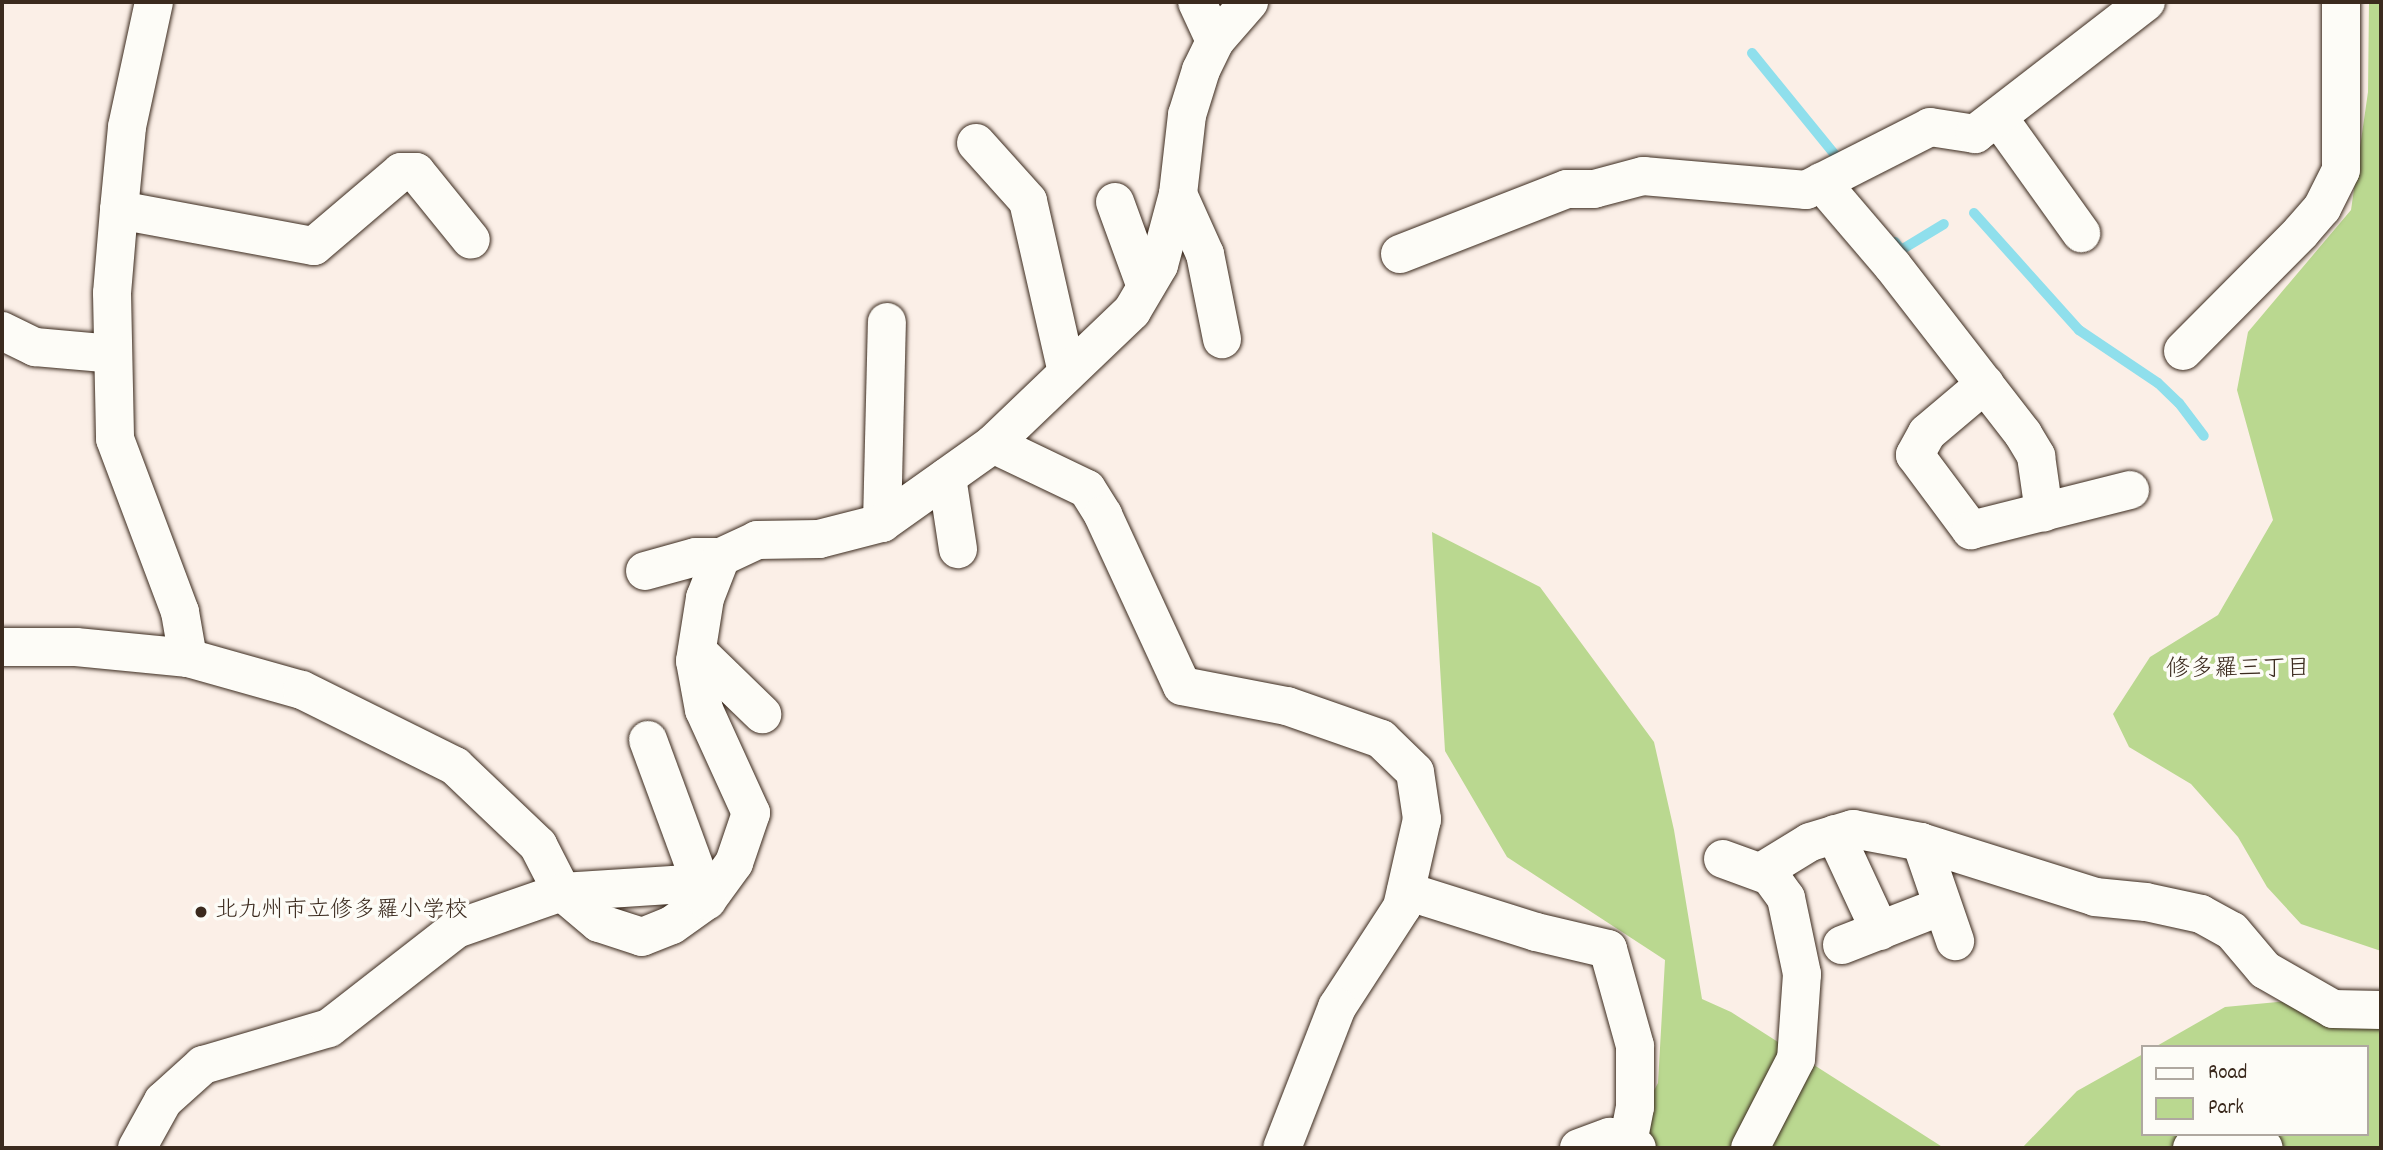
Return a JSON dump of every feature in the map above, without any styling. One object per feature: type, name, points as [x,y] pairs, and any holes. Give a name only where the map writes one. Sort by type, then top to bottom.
[{"type":"street","points":[[154,2],[127,127],[118,210],[112,293],[115,439],[180,612],[188,658]]},
{"type":"street","points":[[1197,2],[1215,41]]},
{"type":"street","points":[[645,570],[696,557],[721,557],[757,541],[819,539],[882,523],[993,444],[1132,311],[1159,265],[1178,194],[1187,115],[1201,70],[1215,41],[1249,2]]},
{"type":"street","points":[[1399,254],[1567,189],[1594,189],[1643,176],[1806,190],[1930,127],[1975,134],[2146,2]]},
{"type":"street","points":[[2183,351],[2322,208],[2341,170],[2341,2]]},
{"type":"street","points":[[1998,117],[2081,233]]},
{"type":"street","points":[[976,143],[1028,201],[1067,373]]},
{"type":"street","points":[[118,210],[314,246],[401,172],[416,172],[471,240]]},
{"type":"street","points":[[1821,182],[1892,265],[2023,434],[2036,456],[2044,512]]},
{"type":"street","points":[[1178,194],[1205,254],[1223,339]]},
{"type":"street","points":[[1115,202],[1146,287]]},
{"type":"street","points":[[882,523],[887,322]]},
{"type":"street","points":[[2,331],[35,347],[113,354]]},
{"type":"street","points":[[1985,384],[1927,433],[1915,455],[1971,530],[2130,490]]},
{"type":"street","points":[[993,444],[1087,489],[1103,515],[1182,686],[1287,706],[1381,739],[1415,772],[1422,819],[1402,907],[1337,1007],[1282,1148]]},
{"type":"street","points":[[947,477],[958,550]]},
{"type":"street","points":[[2,647],[76,647],[188,658],[302,690],[455,766],[538,845],[562,892],[598,923],[642,937],[672,925],[738,858],[751,813],[704,710],[695,662],[705,598],[721,557]]},
{"type":"street","points":[[696,651],[762,714]]},
{"type":"street","points":[[648,740],[704,892]]},
{"type":"street","points":[[1761,872],[1811,842],[1853,829],[1920,842],[2095,897],[2146,902],[2201,914],[2232,931],[2265,970],[2333,1009],[2381,1010]]},
{"type":"street","points":[[1835,834],[1880,930]]},
{"type":"street","points":[[1920,842],[1955,942]]},
{"type":"street","points":[[1723,859],[1770,876],[1786,898],[1802,974],[1796,1059],[1749,1148]]},
{"type":"street","points":[[1406,891],[1536,932],[1608,949],[1635,1046],[1632,1146],[1610,1137],[1579,1148]]},
{"type":"street","points":[[137,1148],[163,1101],[203,1065],[329,1028],[456,929],[562,892],[704,892]]},
{"type":"street","points":[[1842,945],[1942,906]]},
{"type":"street","points":[[2192,1148],[2214,1136],[2264,1148]]},
{"type":"green space","points":[[2369,2],[2381,2],[2381,951],[2301,924],[2267,887],[2238,837],[2191,784],[2129,747],[2113,714],[2150,657],[2218,615],[2273,520],[2237,390],[2248,332],[2351,210],[2368,92]]},
{"type":"green space","points":[[1432,532],[1540,587],[1654,742],[1674,830],[1702,999],[1731,1012],[1944,1148],[1623,1148],[1658,1083],[1665,960],[1507,857],[1445,751]]},
{"type":"green space","points":[[2381,992],[2381,1148],[2022,1148],[2077,1091],[2142,1055],[2142,1136],[2369,1136],[2369,1045],[2158,1045],[2225,1007]]},
{"type":"waterway","points":[[1752,53],[1836,156]]},
{"type":"waterway","points":[[1974,213],[2079,330],[2158,383],[2179,403],[2204,436]]},
{"type":"waterway","points":[[1895,242],[1901,250],[1944,224]]},
{"type":"place","name":"北九州市立修多羅小学校","points":[[201,912]]},
{"type":"district","name":"修多羅三丁目","points":[[2238,671]]}]
